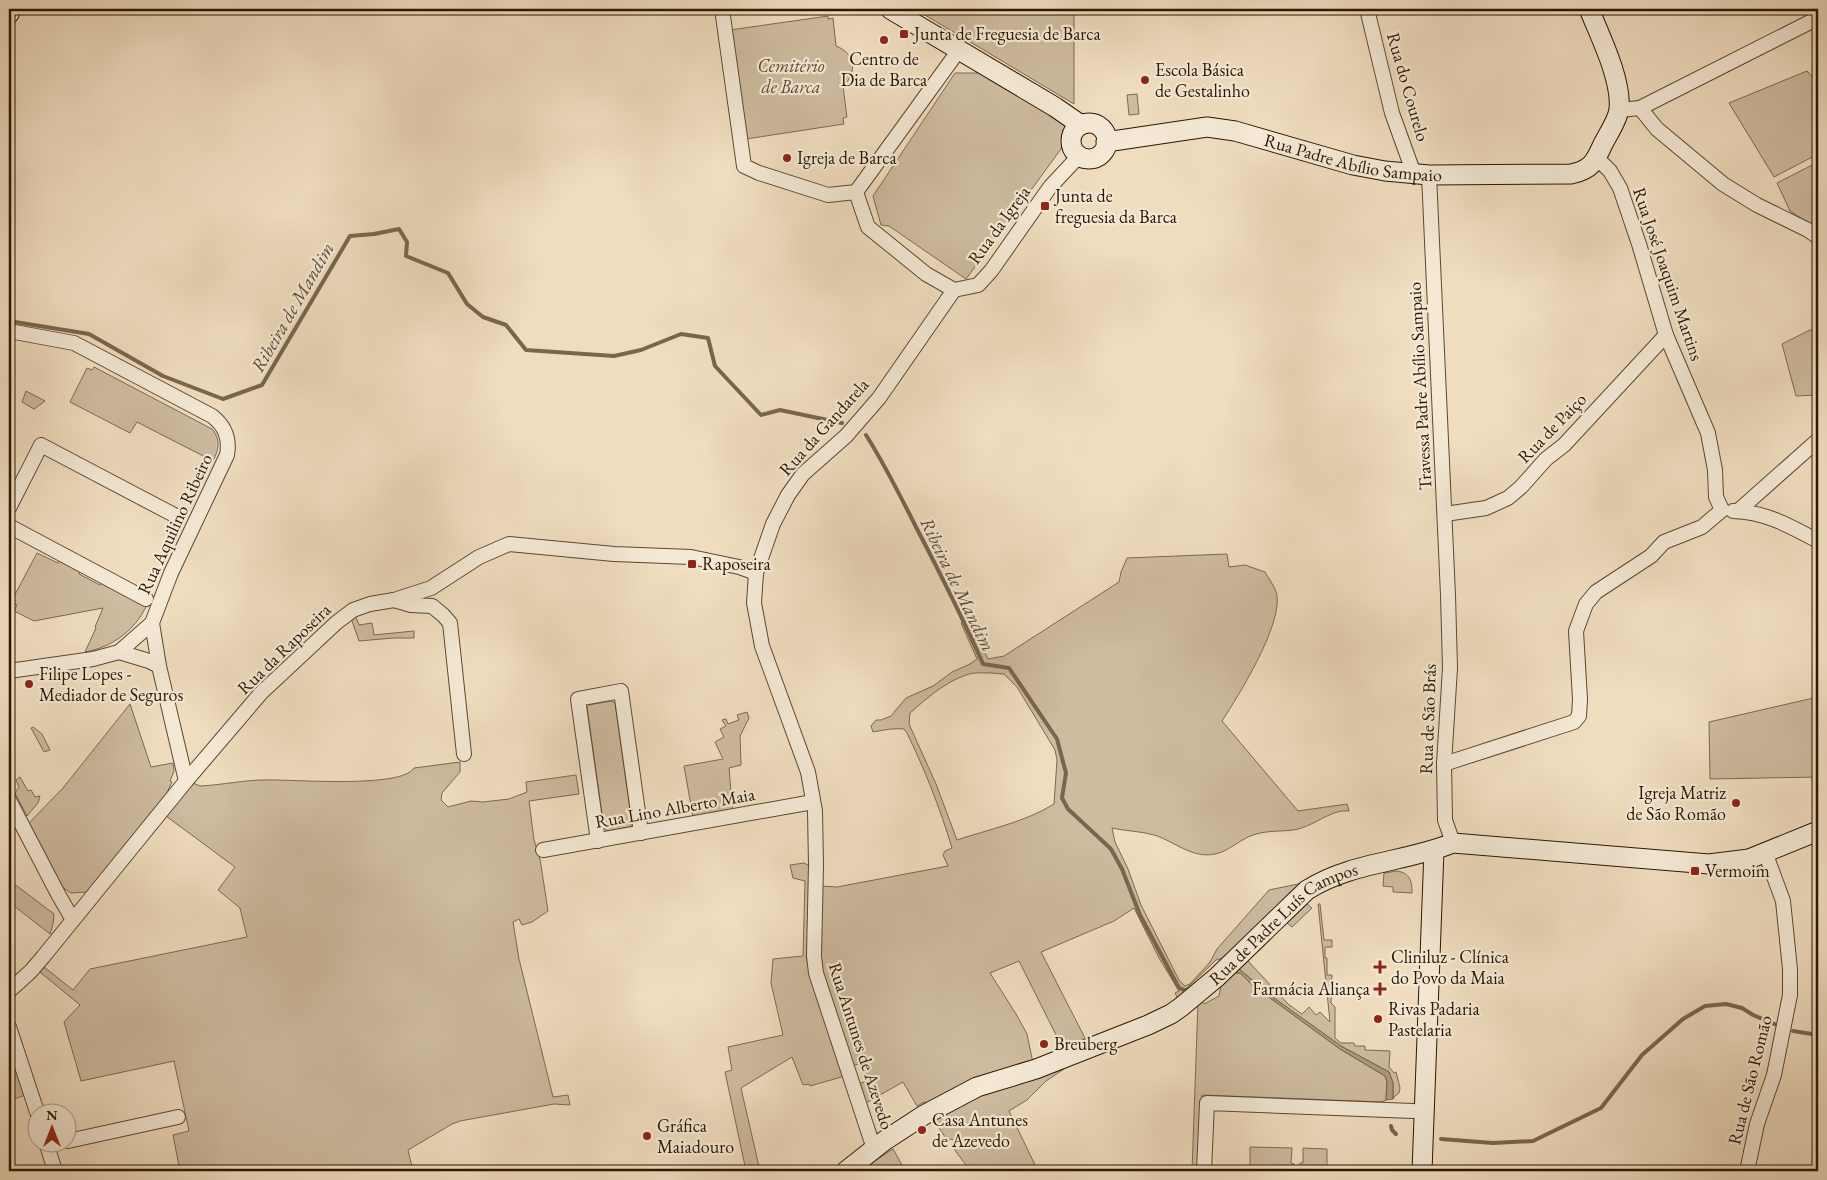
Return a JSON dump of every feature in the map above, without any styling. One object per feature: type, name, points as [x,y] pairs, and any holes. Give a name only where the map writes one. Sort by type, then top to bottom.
[{"type":"street","points":[[9,14],[11,9]]},
{"type":"street","points":[[722,9],[744,166],[828,195],[856,192],[959,50]]},
{"type":"street","points":[[890,9],[1055,107],[1081,125]]},
{"type":"street","name":"Rua do Courelo","points":[[1367,9],[1392,113],[1422,174]]},
{"type":"street","points":[[1589,9],[1618,86],[1619,110],[1597,158]]},
{"type":"street","points":[[1619,110],[1640,108],[1818,18]]},
{"type":"street","points":[[1640,108],[1657,129],[1723,184],[1757,205],[1808,230],[1818,238]]},
{"type":"street","points":[[1088,123],[1100,127],[1106,135],[1106,142],[1103,152],[1096,158],[1090,159],[1078,156],[1072,148],[1071,141],[1074,131],[1081,125],[1088,123]]},
{"type":"street","name":"Rua Padre Abílio Sampaio","points":[[1106,142],[1192,129],[1221,128],[1352,165],[1385,171],[1422,174],[1571,174],[1581,172],[1597,158]]},
{"type":"street","name":"Rua da Igreja","points":[[954,290],[978,285],[992,271],[1050,186],[1078,156]]},
{"type":"street","name":"Rua José Joaquim Martins","points":[[1597,158],[1610,171],[1620,188],[1666,335],[1708,433],[1715,470],[1716,497],[1722,510]]},
{"type":"street","name":"Travessa Padre Abílio Sampaio","points":[[1422,174],[1445,514],[1448,595]]},
{"type":"street","points":[[856,192],[868,227],[926,274],[954,290]]},
{"type":"street","name":"Rua da Gandarela","points":[[756,574],[772,524],[788,495],[803,474],[846,436],[878,398],[954,290]]},
{"type":"street","name":"Rua Aquilino Ribeiro","points":[[9,331],[74,343],[212,416],[224,430],[228,440],[227,455],[170,574],[152,623],[159,666],[186,781]]},
{"type":"street","name":"Rua de Paiço","points":[[1445,514],[1486,508],[1508,498],[1521,487],[1546,459],[1564,444],[1666,335]]},
{"type":"street","points":[[1738,511],[1818,440]]},
{"type":"street","points":[[9,508],[41,445],[178,517]]},
{"type":"street","points":[[1444,764],[1574,722],[1579,716],[1580,699],[1576,631],[1586,604],[1596,592],[1651,556],[1664,542],[1702,527],[1722,510],[1748,511],[1776,519],[1818,541]]},
{"type":"street","points":[[9,526],[114,580],[146,599]]},
{"type":"street","name":"Rua da Raposeira","points":[[9,991],[31,971],[260,693],[336,623],[353,610],[370,604],[394,600],[431,588],[479,557],[509,544],[614,554],[691,556],[756,574]]},
{"type":"street","name":"Rua Antunes de Azevedo","points":[[756,574],[754,603],[762,646],[808,772],[813,802],[816,865],[814,924],[816,973],[874,1148]]},
{"type":"street","name":"Rua de São Brás","points":[[1448,595],[1450,668],[1444,764],[1445,820],[1453,843]]},
{"type":"street","points":[[394,600],[411,605],[432,606],[443,614],[450,624],[464,754]]},
{"type":"street","points":[[9,671],[93,659],[119,652],[152,623]]},
{"type":"street","points":[[119,652],[159,666]]},
{"type":"street","points":[[598,841],[578,699],[621,691],[641,833]]},
{"type":"street","points":[[9,800],[73,920]]},
{"type":"street","name":"Rua Lino Alberto Maia","points":[[543,850],[813,802]]},
{"type":"street","name":"Rua de Padre Luís Campos","points":[[846,1171],[874,1148],[924,1115],[977,1087],[1036,1069],[1148,1025],[1171,1014],[1217,976],[1307,890],[1322,880],[1346,872],[1429,852],[1453,843],[1709,864],[1749,860],[1818,831]]},
{"type":"street","points":[[1410,1171],[1429,852]]},
{"type":"street","points":[[1422,1171],[1429,852]]},
{"type":"street","name":"Rua de São Romão","points":[[1747,1171],[1757,1124],[1774,1075],[1790,995],[1790,969],[1783,901],[1765,852]]},
{"type":"street","points":[[9,1027],[33,1102]]},
{"type":"street","points":[[1204,1171],[1207,1103],[1413,1111]]},
{"type":"street","points":[[78,1139],[178,1117]]},
{"type":"street","points":[[52,1152],[55,1171]]},
{"type":"green space","points":[[915,9],[1074,9],[1074,104]]},
{"type":"green space","name":"Cemitério de Barca","points":[[828,16],[828,19],[833,18],[836,46],[847,53],[851,58],[852,64],[851,75],[843,86],[847,117],[843,118],[844,124],[746,139],[730,30]]},
{"type":"green space","points":[[1807,71],[1818,83],[1818,154],[1774,177],[1729,103]]},
{"type":"green space","points":[[955,73],[984,73],[1068,126],[1061,149],[966,279],[889,226],[881,225],[873,196]]},
{"type":"green space","points":[[1137,94],[1139,114],[1129,115],[1127,95]]},
{"type":"green space","points":[[1818,162],[1818,229],[1790,211],[1777,183]]},
{"type":"green space","points":[[1818,329],[1818,395],[1796,396],[1782,344],[1810,330]]},
{"type":"green space","points":[[94,367],[212,429],[218,441],[217,452],[213,461],[137,422],[130,433],[70,402],[87,368],[92,370]]},
{"type":"green space","points":[[26,391],[45,401],[34,409],[22,402]]},
{"type":"green space","points":[[37,553],[58,563],[60,559],[81,570],[79,574],[100,585],[101,582],[147,605],[136,622],[122,636],[105,646],[85,652],[103,608],[34,621],[14,611],[17,605],[11,602]]},
{"type":"green space","points":[[1227,554],[1229,567],[1245,565],[1265,572],[1277,596],[1272,625],[1257,660],[1222,721],[1298,811],[1347,804],[1349,811],[1336,812],[1298,829],[1256,834],[1220,852],[1207,855],[1183,849],[1154,835],[1112,828],[1115,842],[1128,869],[1141,905],[1179,980],[1185,986],[1190,984],[1210,962],[1217,949],[1269,890],[1303,883],[1227,957],[1216,960],[1186,989],[1179,1001],[1175,993],[1179,991],[1159,958],[1134,908],[1114,921],[1041,952],[1087,1042],[1064,1051],[1019,961],[990,973],[1027,1034],[1033,1063],[930,1104],[924,1102],[917,1106],[903,1082],[864,1104],[858,1084],[867,1081],[861,1063],[852,1066],[821,966],[820,886],[837,887],[948,866],[943,855],[945,851],[952,848],[932,789],[907,733],[904,729],[888,729],[873,732],[871,726],[876,720],[891,716],[906,698],[933,686],[952,672],[977,659],[961,623],[967,616],[988,659],[1004,656],[1119,582],[1127,558]],"holes":[[[975,673],[1004,674],[1017,687],[1055,750],[1057,760],[1054,804],[1031,816],[957,840],[936,784],[909,724],[910,713],[936,691],[958,678]]]},
{"type":"green space","points":[[355,615],[359,625],[372,623],[374,635],[414,631],[414,638],[359,641],[351,618]]},
{"type":"green space","points":[[1818,697],[1818,777],[1710,779],[1709,722]]},
{"type":"green space","points":[[611,701],[615,703],[632,824],[630,827],[607,831],[604,828],[587,707]]},
{"type":"green space","points":[[130,704],[151,767],[173,763],[174,771],[170,781],[172,782],[163,801],[87,892],[71,893],[62,887],[28,824],[63,788]]},
{"type":"green space","points":[[747,712],[749,718],[740,736],[741,765],[729,768],[733,810],[693,817],[684,766],[723,759],[715,742],[724,737],[720,729],[726,726],[722,720],[726,719],[728,724],[739,720],[737,715]]},
{"type":"green space","points":[[33,727],[42,734],[50,750],[44,752],[31,728]]},
{"type":"green space","points":[[460,762],[460,772],[442,793],[441,800],[448,807],[471,801],[483,802],[509,799],[527,792],[526,782],[576,775],[579,794],[529,801],[534,840],[540,859],[548,911],[532,922],[522,925],[519,919],[513,922],[519,959],[553,1097],[568,1095],[570,1105],[554,1104],[452,1124],[408,1150],[413,1171],[180,1171],[173,1135],[189,1131],[174,1061],[81,1081],[64,1022],[80,1005],[40,972],[44,967],[73,990],[90,969],[247,937],[240,908],[218,890],[235,867],[166,816],[193,783],[200,786],[257,780],[368,781],[405,775],[414,768]]},
{"type":"green space","points":[[20,777],[28,791],[31,790],[35,797],[40,796],[38,803],[27,816],[15,793],[19,787],[16,780]]},
{"type":"green space","points":[[804,863],[810,866],[808,955],[806,956],[845,1076],[810,1086],[809,1084],[803,1085],[792,1057],[741,1088],[760,1171],[746,1171],[725,1072],[732,1070],[728,1047],[783,1035],[771,983],[773,959],[803,956],[805,881],[793,878],[790,865]]},
{"type":"green space","points":[[1397,871],[1409,878],[1412,893],[1393,892],[1393,887],[1383,886],[1384,873]]},
{"type":"green space","points":[[9,880],[54,914],[50,934],[9,902]]},
{"type":"green space","points":[[1307,904],[1312,908],[1292,927],[1287,923]]},
{"type":"green space","points":[[1318,904],[1320,904],[1324,940],[1332,940],[1332,947],[1325,947],[1325,958],[1327,958],[1327,975],[1332,975],[1331,1003],[1335,1007],[1335,1038],[1341,1043],[1354,1043],[1355,1046],[1365,1046],[1365,1050],[1390,1051],[1389,1067],[1394,1073],[1396,1072],[1400,1088],[1399,1093],[1393,1099],[1393,1083],[1389,1072],[1341,1046],[1274,998],[1239,969],[1248,961],[1288,1004],[1302,1014],[1309,1007],[1316,1015],[1320,1012],[1330,1022]]},
{"type":"green space","points":[[1234,973],[1240,973],[1251,984],[1340,1049],[1385,1076],[1387,1081],[1386,1100],[1382,1102],[1202,1095],[1199,1171],[1192,1171],[1198,1003],[1201,1001],[1204,1004],[1219,996],[1221,986]]},
{"type":"green space","points":[[9,1047],[25,1095],[9,1101]]},
{"type":"green space","points":[[1064,1069],[1046,1081],[1027,1100],[1009,1111],[1038,1171],[1024,1171],[1019,1165],[1007,1171],[966,1171],[966,1165],[951,1145],[955,1141],[951,1139],[948,1141],[931,1117],[991,1089]]},
{"type":"green space","points":[[1250,1147],[1292,1148],[1291,1163],[1294,1164],[1294,1167],[1300,1167],[1300,1163],[1303,1163],[1303,1148],[1327,1149],[1327,1171],[1250,1171]]},
{"type":"green space","points":[[893,1149],[905,1171],[859,1171]]},
{"type":"shaded area","points":[[1239,969],[1274,998],[1341,1046],[1389,1072],[1393,1083],[1393,1099],[1386,1100],[1387,1081],[1385,1076],[1340,1049],[1251,984],[1240,973],[1234,973]]},
{"type":"waterway","points":[[9,321],[89,334],[163,376],[223,399],[262,385],[350,236],[399,229],[407,242],[406,256],[448,273],[467,304],[483,317],[506,325],[526,350],[614,356],[641,350],[681,334],[708,338],[715,366],[761,415],[780,410],[842,423]]},
{"type":"waterway","name":"Ribeira de Mandim","points":[[866,435],[893,481],[983,664],[1009,668],[1057,739],[1066,773],[1062,798],[1068,809],[1111,849],[1122,869],[1140,915],[1179,988],[1187,990]]},
{"type":"waterway","name":"Ribeira de Mandim","points":[[1441,1139],[1493,1143],[1533,1141],[1601,1108],[1642,1055],[1683,1019],[1705,1006],[1726,1004],[1742,1008],[1777,1025]]},
{"type":"waterway","name":"Ribeira de Mandim","points":[[1793,1031],[1818,1035]]},
{"type":"waterway","name":"Ribeira de Mandim","points":[[1391,1126],[1396,1134]]},
{"type":"place","name":"Junta de Freguesia de Barca","points":[[904,34]]},
{"type":"place","name":"Centro de Dia de Barca","points":[[884,40]]},
{"type":"place","name":"Escola Básica de Gestalinho","points":[[1145,80]]},
{"type":"place","name":"Igreja de Barca","points":[[787,158]]},
{"type":"place","name":"Junta de freguesia da Barca","points":[[1045,206]]},
{"type":"place","name":"Raposeira","points":[[692,564]]},
{"type":"place","name":"Filipe Lopes - Mediador de Seguros","points":[[29,684]]},
{"type":"place","name":"Igreja Matriz de São Romão","points":[[1736,803]]},
{"type":"place","name":"Vermoim","points":[[1695,871]]},
{"type":"place","name":"Cliniluz - Clínica do Povo da Maia","points":[[1380,967]]},
{"type":"place","name":"Farmácia Aliança","points":[[1380,989]]},
{"type":"place","name":"Rivas Padaria Pastelaria","points":[[1378,1019]]},
{"type":"place","name":"Breuberg","points":[[1044,1044]]},
{"type":"place","name":"Casa Antunes de Azevedo","points":[[922,1130]]},
{"type":"place","name":"Gráfica Maiadouro","points":[[647,1136]]}]
